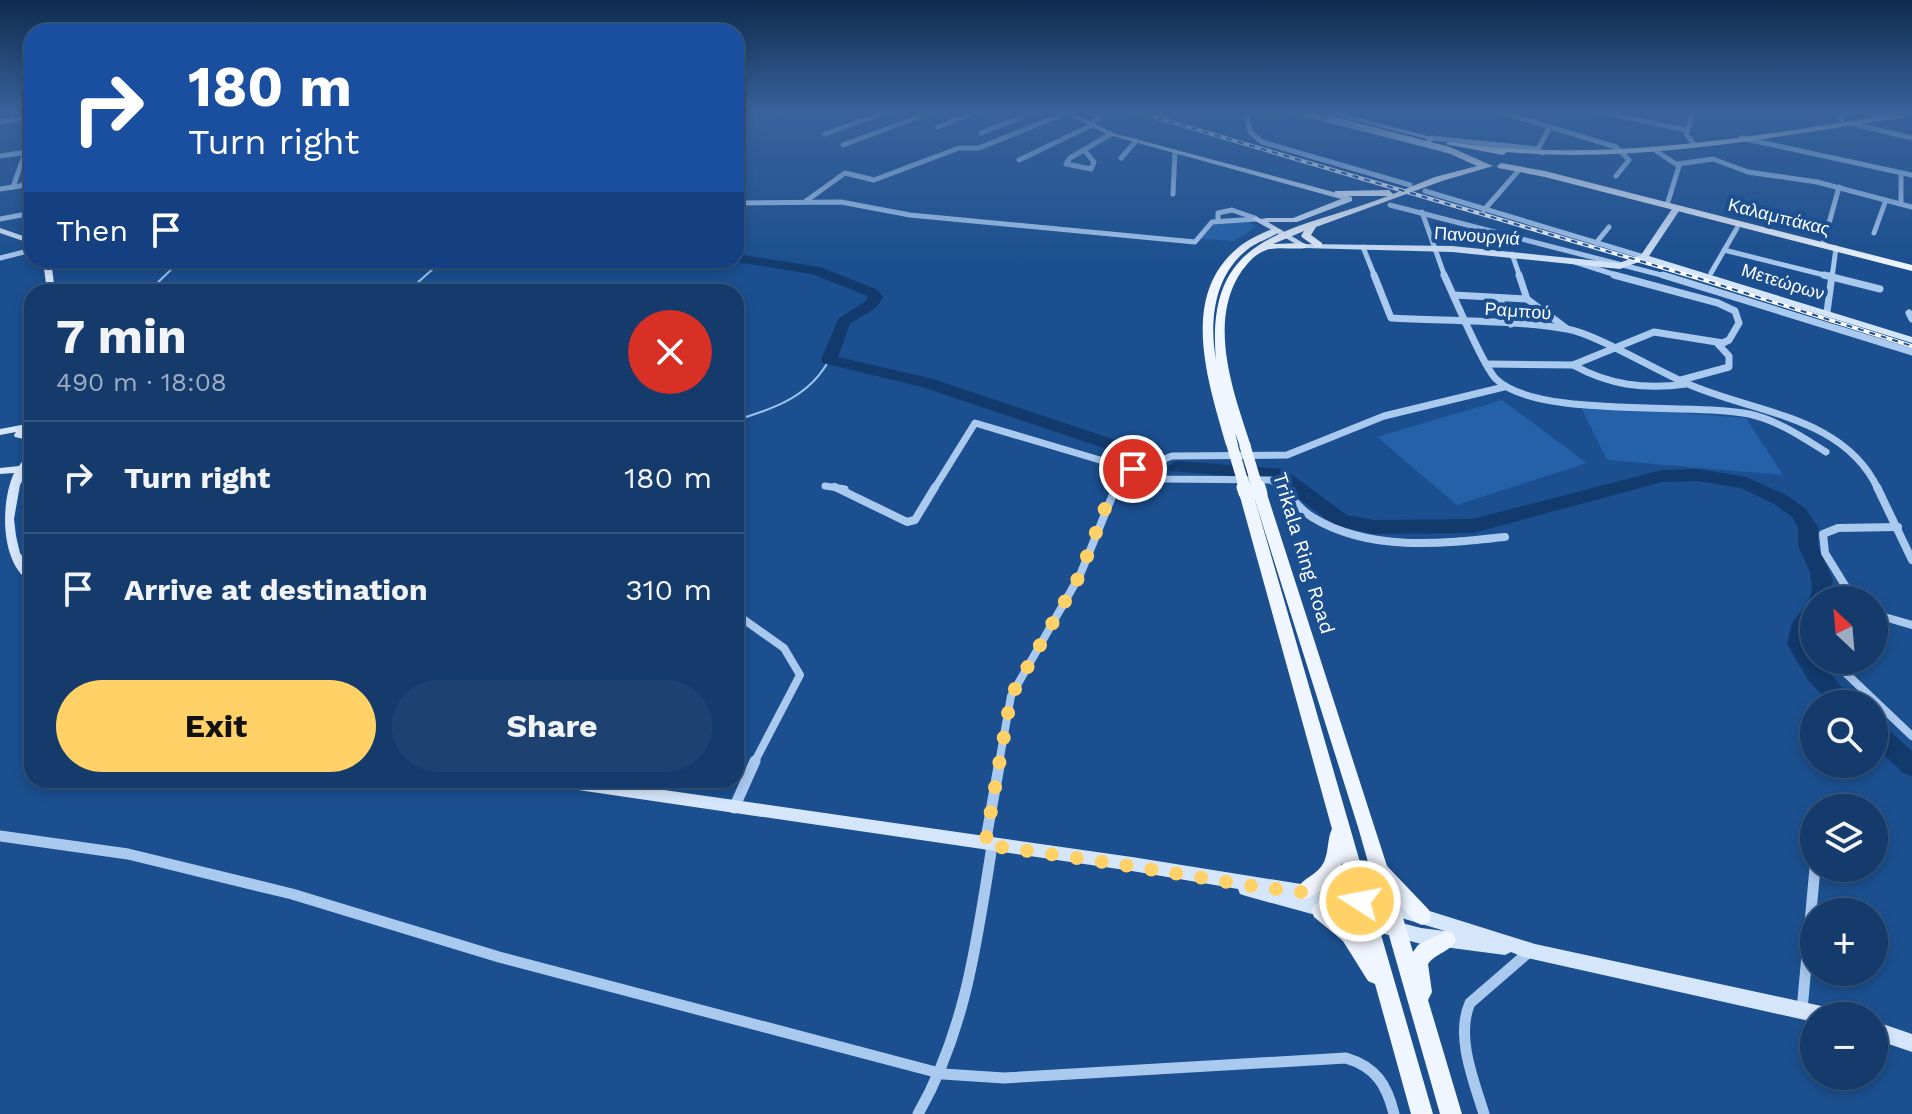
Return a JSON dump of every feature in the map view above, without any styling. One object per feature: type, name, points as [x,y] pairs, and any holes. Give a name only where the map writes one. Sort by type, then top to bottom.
[{"type":"main road","name":"Trikala Ring Road","points":[[1451,1114],[1367,827],[1209,360],[1211,296],[1218,276],[1233,255],[1272,229],[1389,193],[1460,167],[1461,163]]},
{"type":"main road","points":[[1481,163],[1489,166]]},
{"type":"main road","points":[[1501,166],[1505,163]]},
{"type":"main road","name":"Καλαμπάκας","points":[[1520,163],[1545,174]]},
{"type":"main road","name":"Trikala Ring Road","points":[[1272,229],[1311,227],[1448,177],[1489,166]]},
{"type":"main road","name":"Καλαμπάκας","points":[[1489,166],[1545,174],[1912,268]]},
{"type":"main road","points":[[1338,193],[1389,193]]},
{"type":"main road","points":[[1311,227],[1306,236],[1322,246]]},
{"type":"main road","name":"Trikala Ring Road","points":[[1238,446],[1220,361],[1221,312],[1232,276],[1260,248],[1272,229]]},
{"type":"main road","points":[[1260,248],[1303,246]]},
{"type":"main road","name":"Trikala Ring Road","points":[[1253,494],[1360,901],[1422,1114]]},
{"type":"main road","points":[[1305,890],[1325,878],[1332,868],[1339,822]]},
{"type":"main road","points":[[1367,827],[1383,873],[1422,916]]},
{"type":"main road","points":[[1321,911],[1350,935],[1369,962],[1403,1047]]},
{"type":"main road","points":[[1431,1048],[1418,961],[1425,952],[1446,940]]},
{"type":"street","points":[[13,187],[24,163]]},
{"type":"street","points":[[806,201],[845,173],[874,180],[919,163]]},
{"type":"street","points":[[1067,163],[1091,169],[1094,163]]},
{"type":"street","points":[[1173,194],[1174,163]]},
{"type":"street","points":[[1219,163],[1338,193],[1349,200],[1272,229]]},
{"type":"street","points":[[1334,163],[1410,185]]},
{"type":"street","points":[[1616,176],[1627,163]]},
{"type":"street","points":[[1627,266],[1644,257],[1672,206],[1678,164],[1685,163]]},
{"type":"street","points":[[1724,163],[1752,173],[1839,187],[1912,207]]},
{"type":"street","points":[[1855,163],[1912,175]]},
{"type":"street","points":[[1484,210],[1520,169]]},
{"type":"street","points":[[1901,173],[1901,204]]},
{"type":"street","points":[[0,189],[24,185]]},
{"type":"street","points":[[1823,245],[1839,187]]},
{"type":"street","points":[[1425,191],[1644,257]]},
{"type":"street","points":[[1874,233],[1886,200]]},
{"type":"street","points":[[744,203],[806,201],[1195,242],[1206,226],[1218,220],[1272,229],[1322,246]]},
{"type":"street","points":[[1390,205],[1554,243],[1747,299],[1912,352]]},
{"type":"street","points":[[1422,212],[1432,248],[1454,295],[1495,378],[1504,387]]},
{"type":"street","points":[[0,219],[24,214]]},
{"type":"street","points":[[1596,243],[1609,227]]},
{"type":"street","points":[[1711,273],[1737,228]]},
{"type":"street","points":[[1272,229],[1303,246]]},
{"type":"street","points":[[0,230],[24,239]]},
{"type":"street","points":[[1552,259],[1554,243]]},
{"type":"street","name":"Πανουργιά","points":[[1303,246],[1432,248],[1627,266]]},
{"type":"street","name":"Ραμπού","points":[[1363,247],[1391,318],[1566,328],[1683,382],[1783,413],[1835,441],[1868,467],[1912,560]]},
{"type":"street","points":[[1827,312],[1836,248]]},
{"type":"street","points":[[1724,250],[1880,289]]},
{"type":"street","points":[[0,258],[24,252]]},
{"type":"street","points":[[1512,254],[1527,299]]},
{"type":"street","name":"Μετεώρων","points":[[1644,257],[1912,340]]},
{"type":"street","points":[[1489,364],[1573,365],[1654,332],[1717,343],[1729,340],[1740,319],[1735,311],[1575,262]]},
{"type":"street","points":[[1656,286],[1657,275]]},
{"type":"street","points":[[1454,295],[1527,299],[1566,328]]},
{"type":"street","points":[[1499,298],[1511,324]]},
{"type":"street","points":[[1735,311],[1747,299]]},
{"type":"street","points":[[1573,365],[1600,379],[1622,384],[1648,387],[1683,382],[1729,367],[1729,356],[1717,343]]},
{"type":"street","points":[[918,1114],[943,1074],[961,1025],[1011,696],[1080,575],[1110,495],[1118,481],[1133,469],[1172,456],[1274,458],[1397,412],[1504,387],[1566,400],[1748,414],[1826,452]]},
{"type":"street","points":[[825,486],[843,488],[912,522],[975,423],[1164,479],[1271,480],[1308,515],[1371,539],[1463,542],[1505,537]]},
{"type":"street","points":[[0,435],[24,435]]},
{"type":"street","points":[[24,463],[3,507],[4,539],[14,567],[24,574]]},
{"type":"street","points":[[0,471],[19,469]]},
{"type":"street","points":[[1845,586],[1825,553],[1823,534],[1838,528],[1898,527]]},
{"type":"street","points":[[1888,618],[1912,625]]},
{"type":"street","points":[[744,620],[786,651],[797,665],[800,675],[744,785]]},
{"type":"street","points":[[1847,674],[1912,736]]},
{"type":"street","points":[[603,788],[1132,864],[1228,883],[1395,930],[1446,940],[1531,950]]},
{"type":"street","points":[[734,808],[743,788]]},
{"type":"street","points":[[0,836],[128,854],[292,894],[499,957],[943,1074],[1004,1078],[1346,1058],[1371,1066],[1383,1079],[1394,1114]]},
{"type":"street","points":[[1803,1002],[1814,882]]},
{"type":"street","points":[[1228,883],[1305,890],[1388,906],[1531,950],[1800,1010]]},
{"type":"street","points":[[1484,1114],[1464,1034],[1464,1013],[1476,997],[1531,950]]},
{"type":"street","points":[[1888,1035],[1912,1043]]},
{"type":"shaded area","points":[[1249,222],[1256,227],[1234,241],[1199,239],[1211,224]]},
{"type":"shaded area","points":[[1502,400],[1587,463],[1457,505],[1377,437]]},
{"type":"shaded area","points":[[1580,405],[1746,418],[1783,475],[1607,460]]},
{"type":"waterway","points":[[744,259],[815,270],[873,293],[876,297],[872,304],[843,322],[829,360],[927,383],[1148,457]]},
{"type":"waterway","points":[[156,284],[173,268]]},
{"type":"waterway","points":[[416,284],[434,268]]},
{"type":"waterway","points":[[744,417],[777,406],[801,392],[829,360]]},
{"type":"waterway","points":[[1176,467],[1278,473],[1341,520],[1374,527],[1473,526],[1662,476],[1698,475],[1746,483],[1781,500],[1799,513],[1808,527],[1808,546],[1823,586]]},
{"type":"waterway","points":[[1800,636],[1800,647]]},
{"type":"waterway","points":[[1816,674],[1831,690]]},
{"type":"waterway","points":[[1888,744],[1912,766]]},
{"type":"railway","points":[[1309,163],[1701,279],[1912,346]]},
{"type":"route","points":[[1133,469],[1118,481],[1110,495],[1092,550],[1080,575],[1011,696],[985,845],[1132,864],[1228,883],[1305,890],[1360,901]]}]
